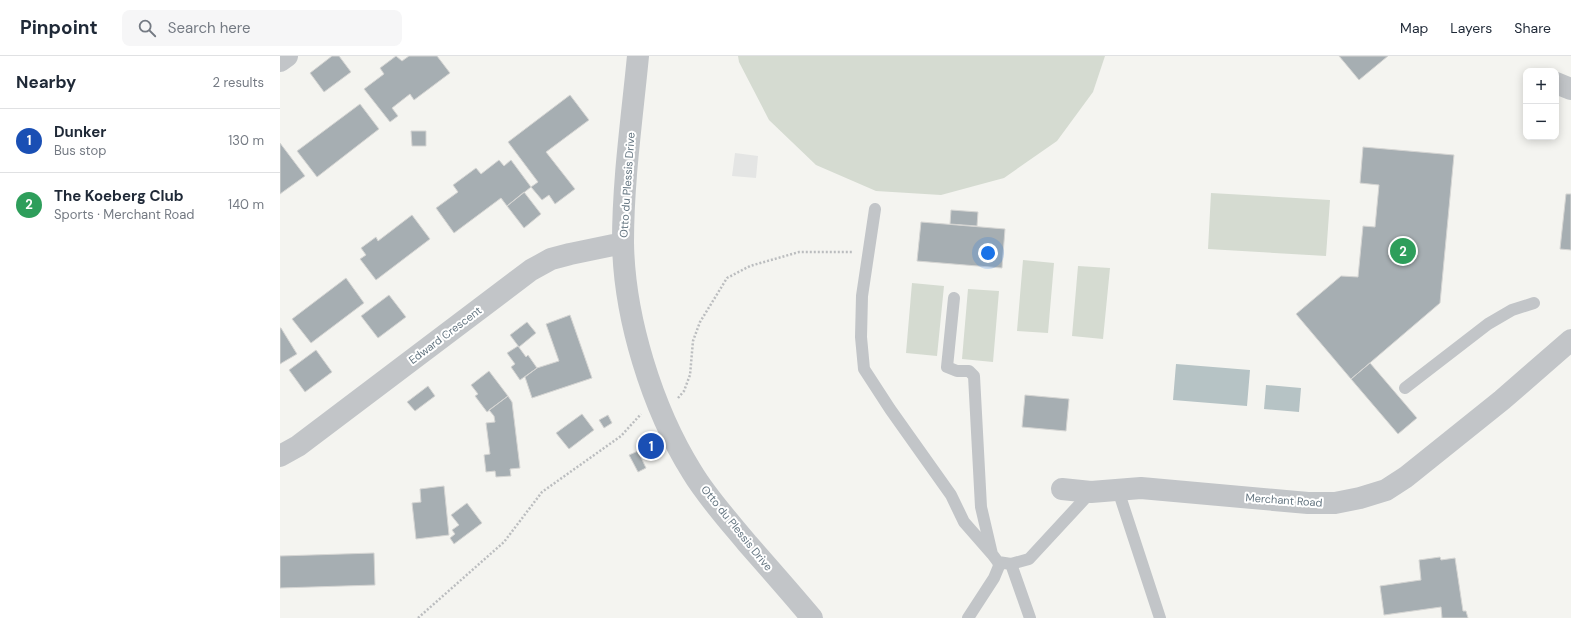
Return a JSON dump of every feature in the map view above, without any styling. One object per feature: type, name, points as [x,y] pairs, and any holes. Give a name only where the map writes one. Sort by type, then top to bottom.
[{"type":"street","points":[[280,61],[287,56]]},
{"type":"street","name":"Otto du Plessis Drive","points":[[638,56],[624,198],[623,243],[625,277],[632,317],[643,360],[671,434],[692,472],[721,513],[812,618]]},
{"type":"street","points":[[1559,84],[1571,89]]},
{"type":"street","name":"Edward Crescent","points":[[280,456],[298,446],[531,270],[551,259],[623,243]]},
{"type":"street","name":"Merchant Road","points":[[1062,489],[1091,492],[1141,488],[1308,503],[1335,503],[1386,490],[1406,477],[1502,400],[1571,340]]},
{"type":"lane","points":[[875,209],[862,296],[861,337],[864,369],[890,409],[951,495],[964,522],[995,558],[1011,564],[1029,559],[1091,492]]},
{"type":"lane","points":[[954,298],[947,367],[957,371],[969,371],[974,376],[981,507],[998,570],[968,618]]},
{"type":"lane","points":[[1405,388],[1501,316],[1512,310],[1534,303]]},
{"type":"lane","points":[[1118,490],[1160,618]]},
{"type":"lane","points":[[1011,564],[1030,618]]},
{"type":"shaded area","points":[[738,56],[1105,56],[1093,92],[1057,141],[1004,178],[941,195],[876,191],[816,165],[769,120],[739,62]]},
{"type":"shaded area","points":[[735,153],[758,156],[756,178],[732,176]]},
{"type":"shaded area","points":[[1211,193],[1330,200],[1326,256],[1208,249]]},
{"type":"shaded area","points":[[1023,260],[1054,263],[1048,333],[1017,331]]},
{"type":"shaded area","points":[[1078,266],[1110,268],[1103,339],[1072,336]]},
{"type":"shaded area","points":[[912,283],[944,286],[937,356],[906,353]]},
{"type":"shaded area","points":[[968,289],[999,291],[993,362],[962,359]]},
{"type":"shaded area","points":[[1176,364],[1250,370],[1247,406],[1173,400]]},
{"type":"shaded area","points":[[1266,385],[1301,388],[1299,412],[1264,409]]},
{"type":"building","points":[[332,56],[339,56],[351,72],[324,92],[310,73]]},
{"type":"building","points":[[396,56],[402,61],[409,56],[437,56],[450,73],[414,100],[410,94],[392,108],[398,116],[390,122],[364,89],[384,74],[380,68]]},
{"type":"building","points":[[1339,56],[1388,56],[1359,80]]},
{"type":"building","points":[[570,95],[589,120],[546,152],[575,189],[555,204],[549,195],[542,200],[531,187],[538,182],[508,142]]},
{"type":"building","points":[[360,104],[379,129],[317,177],[297,151]]},
{"type":"building","points":[[411,131],[426,131],[426,146],[412,146]]},
{"type":"building","points":[[280,143],[305,176],[280,194]]},
{"type":"building","points":[[1363,147],[1454,155],[1440,303],[1351,379],[1296,314],[1341,276],[1358,277],[1363,226],[1375,227],[1379,185],[1360,183]]},
{"type":"building","points":[[499,160],[504,166],[511,160],[531,187],[507,206],[501,198],[454,233],[436,208],[458,192],[453,185],[476,168],[481,174]]},
{"type":"building","points":[[524,192],[541,214],[524,228],[507,206]]},
{"type":"building","points":[[1566,194],[1571,194],[1571,250],[1560,249]]},
{"type":"building","points":[[951,210],[978,212],[977,226],[950,224]]},
{"type":"building","points":[[412,215],[430,239],[376,280],[360,259],[366,255],[361,248],[376,237],[378,241]]},
{"type":"building","points":[[921,222],[1005,229],[1002,268],[917,261]]},
{"type":"building","points":[[346,278],[364,303],[311,343],[292,319]]},
{"type":"building","points":[[389,295],[406,317],[378,338],[361,316]]},
{"type":"building","points":[[570,315],[592,378],[532,398],[525,377],[537,368],[559,361],[546,324]]},
{"type":"building","points":[[527,322],[536,333],[519,347],[510,335]]},
{"type":"building","points":[[280,328],[297,354],[280,364]]},
{"type":"building","points":[[518,346],[526,357],[528,355],[537,368],[520,380],[511,367],[515,364],[507,353]]},
{"type":"building","points":[[316,350],[332,372],[305,392],[289,370]]},
{"type":"building","points":[[1370,363],[1417,418],[1398,434],[1351,379]]},
{"type":"building","points":[[489,371],[508,396],[487,412],[475,396],[478,394],[471,385]]},
{"type":"building","points":[[428,386],[435,396],[415,411],[407,402]]},
{"type":"building","points":[[1025,395],[1069,399],[1066,431],[1022,427]]},
{"type":"building","points":[[508,396],[512,402],[520,468],[510,469],[511,476],[496,477],[495,471],[486,472],[484,455],[490,454],[486,423],[495,422],[494,416],[489,410]]},
{"type":"building","points":[[582,414],[594,430],[569,449],[556,433]]},
{"type":"building","points":[[608,415],[612,423],[604,428],[599,420]]},
{"type":"building","points":[[638,451],[646,468],[638,472],[629,455]]},
{"type":"building","points":[[444,486],[449,535],[416,539],[412,503],[421,502],[420,489]]},
{"type":"building","points":[[467,503],[482,523],[454,544],[450,538],[455,534],[452,530],[459,525],[451,515]]},
{"type":"building","points":[[374,553],[375,585],[280,588],[280,556]]},
{"type":"building","points":[[1440,557],[1441,560],[1455,558],[1463,611],[1466,611],[1468,618],[1442,618],[1441,607],[1384,615],[1380,586],[1421,580],[1419,560]]},
{"type":"place","name":"The Koeberg Club","points":[[1403,251]]},
{"type":"place","name":"Dunker","points":[[651,446]]}]
